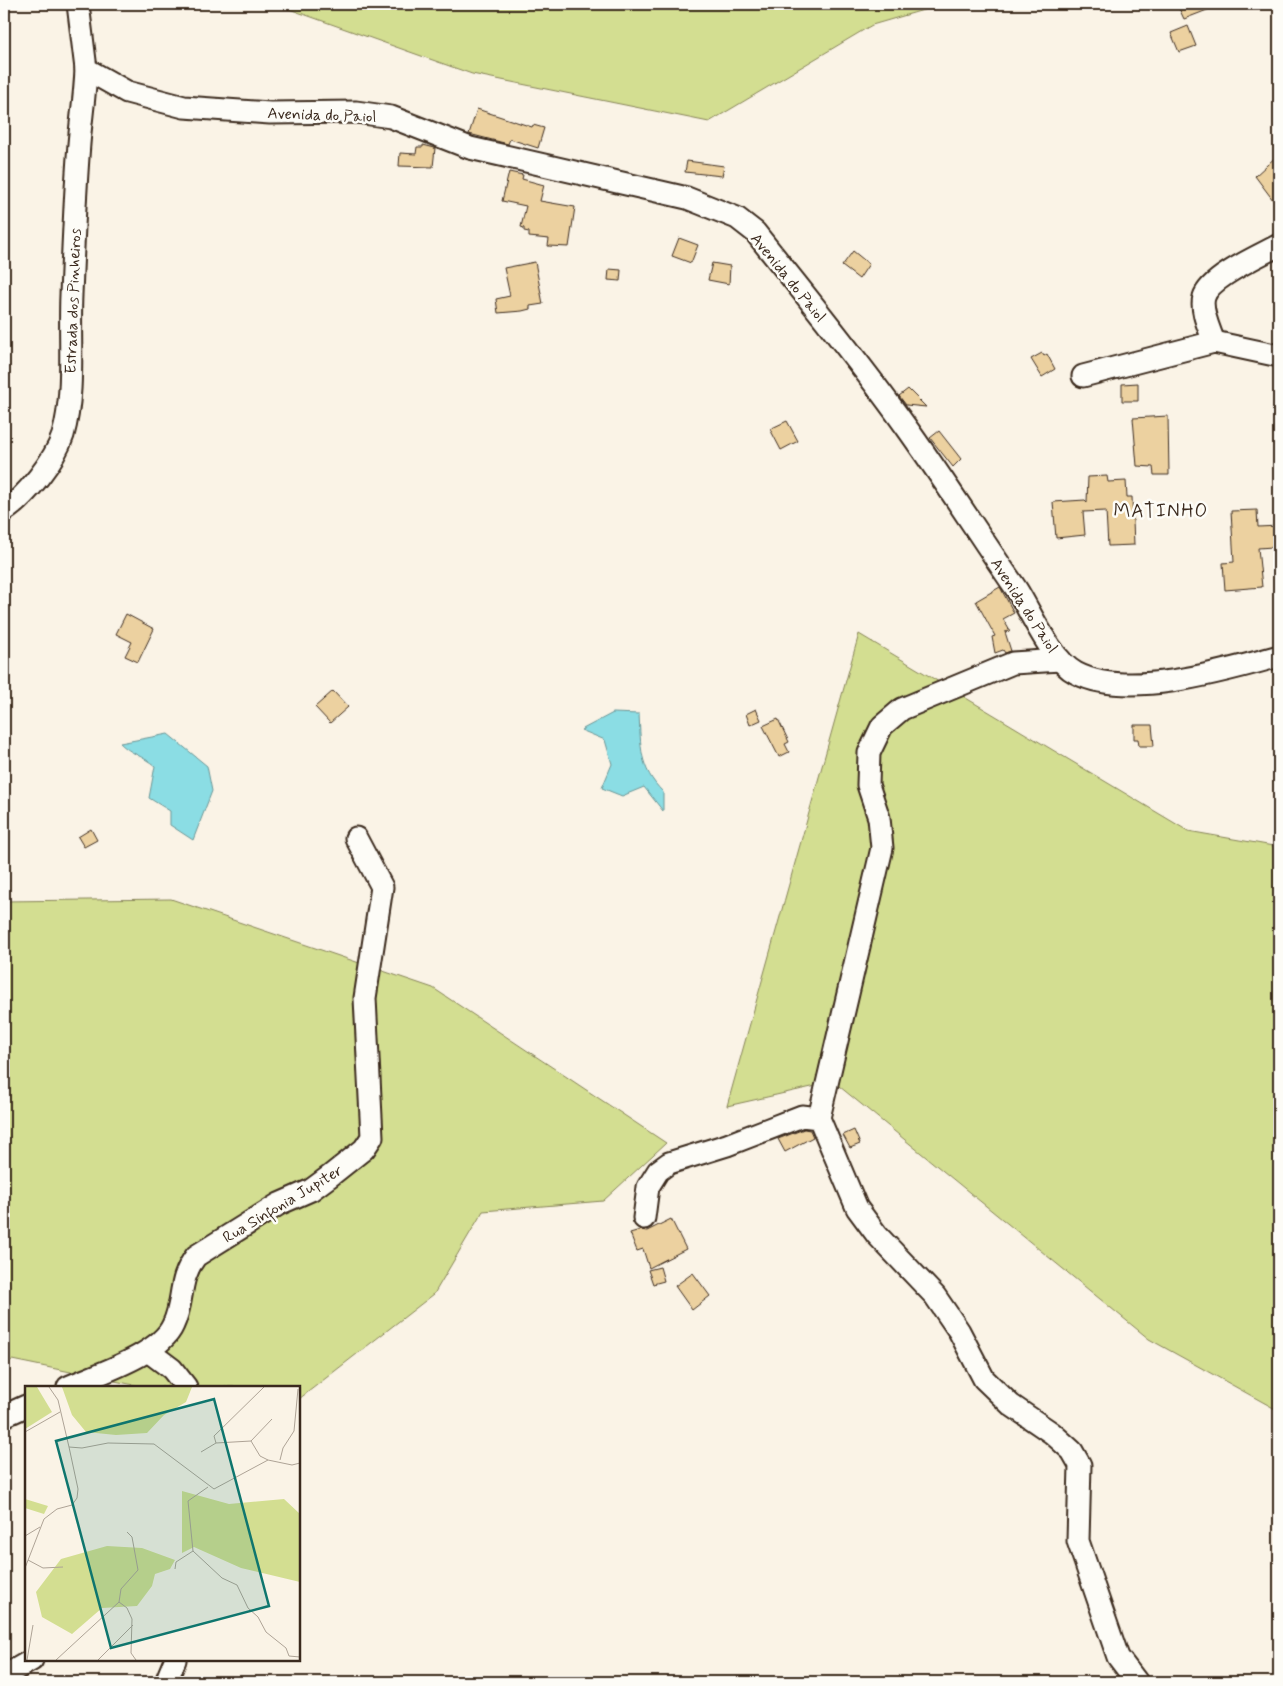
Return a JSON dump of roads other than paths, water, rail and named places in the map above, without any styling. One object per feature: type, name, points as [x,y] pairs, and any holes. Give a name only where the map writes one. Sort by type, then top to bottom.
[{"type":"street","points":[[78,4],[86,69]]},
{"type":"street","name":"Estrada dos Pinheiros","points":[[4,512],[17,502],[40,475],[62,436],[68,408],[69,335],[76,188],[80,121],[85,101],[86,69]]},
{"type":"street","name":"Avenida do Paiol","points":[[86,69],[127,92],[184,107],[270,113],[356,112],[391,117],[470,148],[688,198],[737,218],[755,232],[903,423],[1027,606],[1060,660],[1074,672],[1101,683],[1128,686],[1222,672],[1279,656]]},
{"type":"street","points":[[1214,342],[1203,310],[1203,298],[1211,285],[1279,245]]},
{"type":"street","points":[[1083,376],[1214,342],[1279,356]]},
{"type":"street","points":[[1060,660],[1013,663],[902,709],[882,726],[869,752],[868,777],[868,785],[879,818],[882,848],[819,1118],[857,1208],[877,1235],[935,1296],[959,1331],[984,1379],[1011,1404],[1052,1433],[1072,1451],[1080,1465],[1078,1541],[1118,1657],[1137,1682]]},
{"type":"street","name":"Rua Sinfonia Jupiter","points":[[70,1386],[148,1351],[173,1326],[181,1295],[182,1281],[188,1266],[196,1256],[279,1204],[311,1190],[358,1154],[372,1137],[365,998],[382,887],[356,838]]},
{"type":"street","points":[[644,1218],[648,1187],[658,1171],[669,1163],[727,1145],[802,1116],[819,1118]]},
{"type":"street","points":[[148,1351],[172,1369],[185,1386]]},
{"type":"street","points":[[4,1416],[25,1406]]},
{"type":"street","points":[[4,1676],[30,1661]]},
{"type":"street","points":[[166,1682],[175,1661]]},
{"type":"water","points":[[613,713],[639,714],[641,747],[645,765],[655,783],[663,792],[663,811],[644,787],[622,796],[602,788],[612,764],[605,740],[581,730]]},
{"type":"water","points":[[168,734],[207,766],[212,791],[193,840],[170,825],[170,811],[149,798],[155,766],[120,743]]},
{"type":"district","name":"MATINHO","points":[[1161,510]]}]
